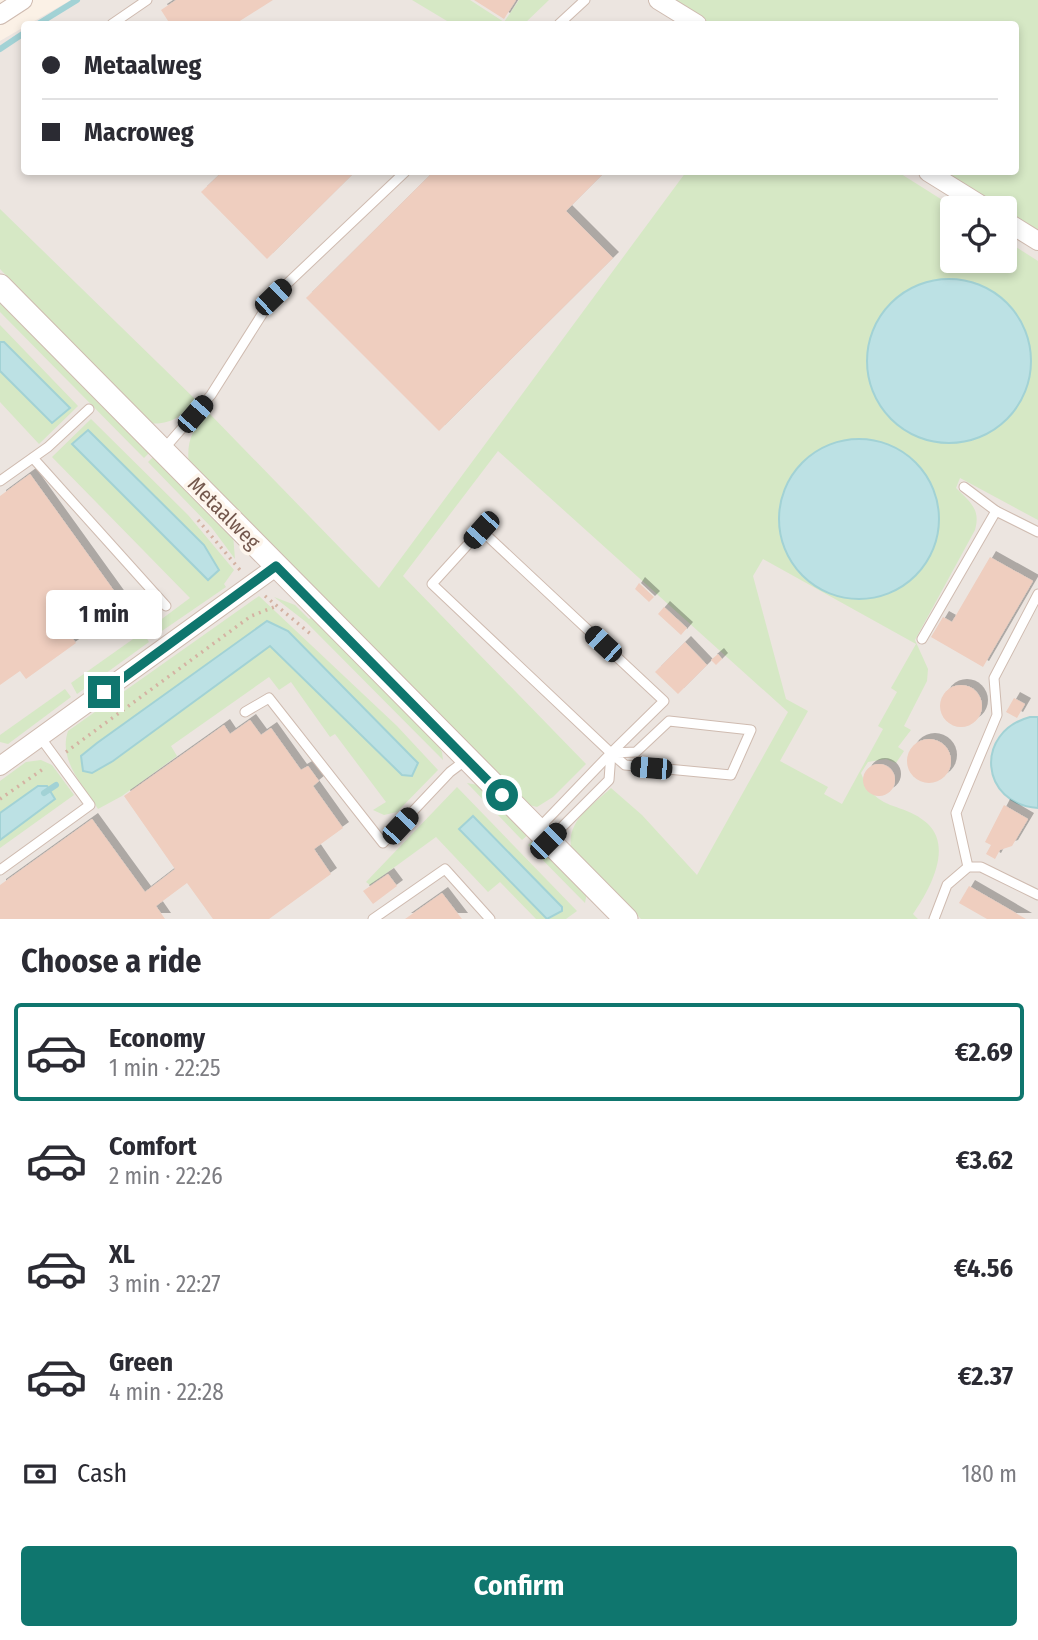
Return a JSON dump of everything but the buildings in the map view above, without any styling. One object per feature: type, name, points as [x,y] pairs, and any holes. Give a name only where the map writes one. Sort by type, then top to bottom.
[{"type":"street","points":[[0,15],[23,0]]},
{"type":"street","points":[[659,0],[692,21]]},
{"type":"street","points":[[933,175],[967,196]]},
{"type":"street","points":[[1017,228],[1038,241]]},
{"type":"street","name":"Metaalweg","points":[[0,286],[467,759],[616,916]]},
{"type":"street","points":[[0,766],[254,585],[276,566]]},
{"type":"lane","points":[[116,21],[147,0]]},
{"type":"lane","points":[[562,21],[584,0]]},
{"type":"lane","points":[[162,452],[211,395],[273,297],[402,175]]},
{"type":"lane","points":[[0,481],[89,409]]},
{"type":"lane","points":[[33,457],[166,606]]},
{"type":"lane","points":[[964,487],[996,511],[1038,532]]},
{"type":"lane","points":[[922,639],[996,511]]},
{"type":"lane","points":[[542,836],[611,753],[664,701],[481,530],[432,584],[611,753],[625,765],[731,775],[751,730],[669,721],[636,752],[611,753]]},
{"type":"lane","points":[[968,867],[956,813],[998,715],[994,678],[1038,594]]},
{"type":"lane","points":[[245,712],[269,698],[383,843],[450,772],[467,759]]},
{"type":"lane","points":[[0,870],[90,805],[40,737]]},
{"type":"lane","points":[[542,836],[610,780],[611,753]]},
{"type":"lane","points":[[934,919],[947,886],[968,867],[981,867],[1038,895]]},
{"type":"lane","points":[[373,919],[445,869],[490,919]]},
{"type":"path","name":"Metaalweg","points":[[191,513],[254,585],[323,645]]},
{"type":"path","points":[[0,799],[251,616],[277,606]]},
{"type":"shaded area","points":[[71,0],[660,0],[693,21],[34,21]]},
{"type":"shaded area","points":[[21,29],[21,175],[933,175],[967,196],[940,196],[940,273],[1017,273],[1017,228],[1038,242],[1038,919],[0,919],[0,41]]},
{"type":"green space","points":[[412,0],[470,0],[502,21],[447,21]]},
{"type":"green space","points":[[519,0],[549,0],[527,21],[505,21]]},
{"type":"green space","points":[[671,0],[1038,0],[1038,231],[1017,218],[1017,196],[983,196],[950,175],[1019,175],[1019,21],[705,21]]},
{"type":"green space","points":[[684,175],[903,175],[940,199],[940,273],[1017,273],[1017,248],[1038,261],[1038,520],[960,478],[956,488],[975,511],[975,530],[915,640],[928,669],[927,681],[904,726],[911,730],[898,747],[904,751],[896,763],[886,759],[868,762],[861,773],[874,795],[918,817],[928,824],[935,834],[938,845],[936,869],[926,894],[913,914],[918,919],[641,919],[571,847],[571,837],[577,821],[611,788],[642,815],[697,875],[788,712],[498,451],[403,576],[586,764],[553,797],[537,807],[529,805],[189,466],[191,436],[208,412],[379,588]],"holes":[[[763,559],[916,644],[891,688],[897,692],[878,726],[883,729],[842,804],[824,794],[828,787],[780,761],[808,711],[786,699],[753,576]]]},
{"type":"green space","points":[[0,209],[197,401],[169,421],[147,423],[0,269]]},
{"type":"green space","points":[[0,298],[151,451],[144,458],[0,312]]},
{"type":"green space","points":[[0,325],[78,406],[39,444],[0,402],[0,371],[52,423],[70,408],[4,342],[0,342]]},
{"type":"green space","points":[[91,419],[188,515],[234,570],[224,584],[226,587],[156,635],[151,627],[190,598],[52,457]]},
{"type":"green space","points":[[155,455],[233,534],[235,559],[212,528],[148,462]]},
{"type":"green space","points":[[259,596],[397,726],[438,770],[397,812],[384,815],[373,810],[386,802],[335,734],[330,737],[291,682],[279,690],[269,677],[171,746],[177,756],[122,796],[98,809],[69,762],[66,752],[68,731]],"holes":[[[268,621],[288,631],[418,763],[402,775],[270,646],[81,756]]]},
{"type":"green space","points":[[274,597],[295,605],[309,619],[314,616],[432,735],[442,752],[443,760],[306,622]]},
{"type":"green space","points":[[143,632],[149,642],[77,694],[71,683]]},
{"type":"green space","points":[[65,689],[71,697],[8,744],[0,742],[0,735]]},
{"type":"green space","points":[[41,760],[52,765],[74,795],[0,848],[0,840],[55,799],[38,786],[0,813],[0,781],[26,762]]},
{"type":"green space","points":[[467,783],[478,785],[529,834],[522,840]]},
{"type":"green space","points":[[457,787],[577,911],[566,919],[549,919],[562,911],[459,830],[547,919],[536,919],[500,882],[488,892],[436,837],[370,885],[366,882]]},
{"type":"green space","points":[[534,839],[587,892],[585,903],[528,845]]},
{"type":"water","points":[[949,279],[980,285],[1007,303],[1025,330],[1031,361],[1025,392],[1007,419],[980,437],[949,443],[918,437],[891,419],[873,392],[867,361],[873,330],[891,303],[918,285]]},
{"type":"water","points":[[0,342],[4,342],[70,408],[52,423],[0,371]]},
{"type":"water","points":[[88,430],[204,545],[219,570],[208,580],[72,444]]},
{"type":"water","points":[[859,439],[890,445],[915,463],[933,488],[939,519],[933,550],[915,575],[890,593],[859,599],[828,593],[803,575],[785,550],[779,519],[785,488],[803,463],[828,445]]},
{"type":"water","points":[[267,621],[288,631],[418,763],[412,776],[402,775],[270,646],[113,761],[92,773],[83,771],[81,756]]},
{"type":"water","points":[[1030,717],[1038,717],[1038,808],[1019,804],[1004,794],[995,781],[991,767],[993,751],[999,737],[1012,725]]},
{"type":"water","points":[[38,786],[47,786],[55,799],[0,840],[0,813]]},
{"type":"water","points":[[473,816],[562,907],[562,911],[547,919],[459,829]]},
{"type":"waterway","points":[[43,21],[77,0]]},
{"type":"waterway","points":[[0,49],[21,35]]},
{"type":"waterway","points":[[44,793],[56,785]]},
{"type":"route","points":[[104,692],[254,585],[276,566],[502,795]]}]
